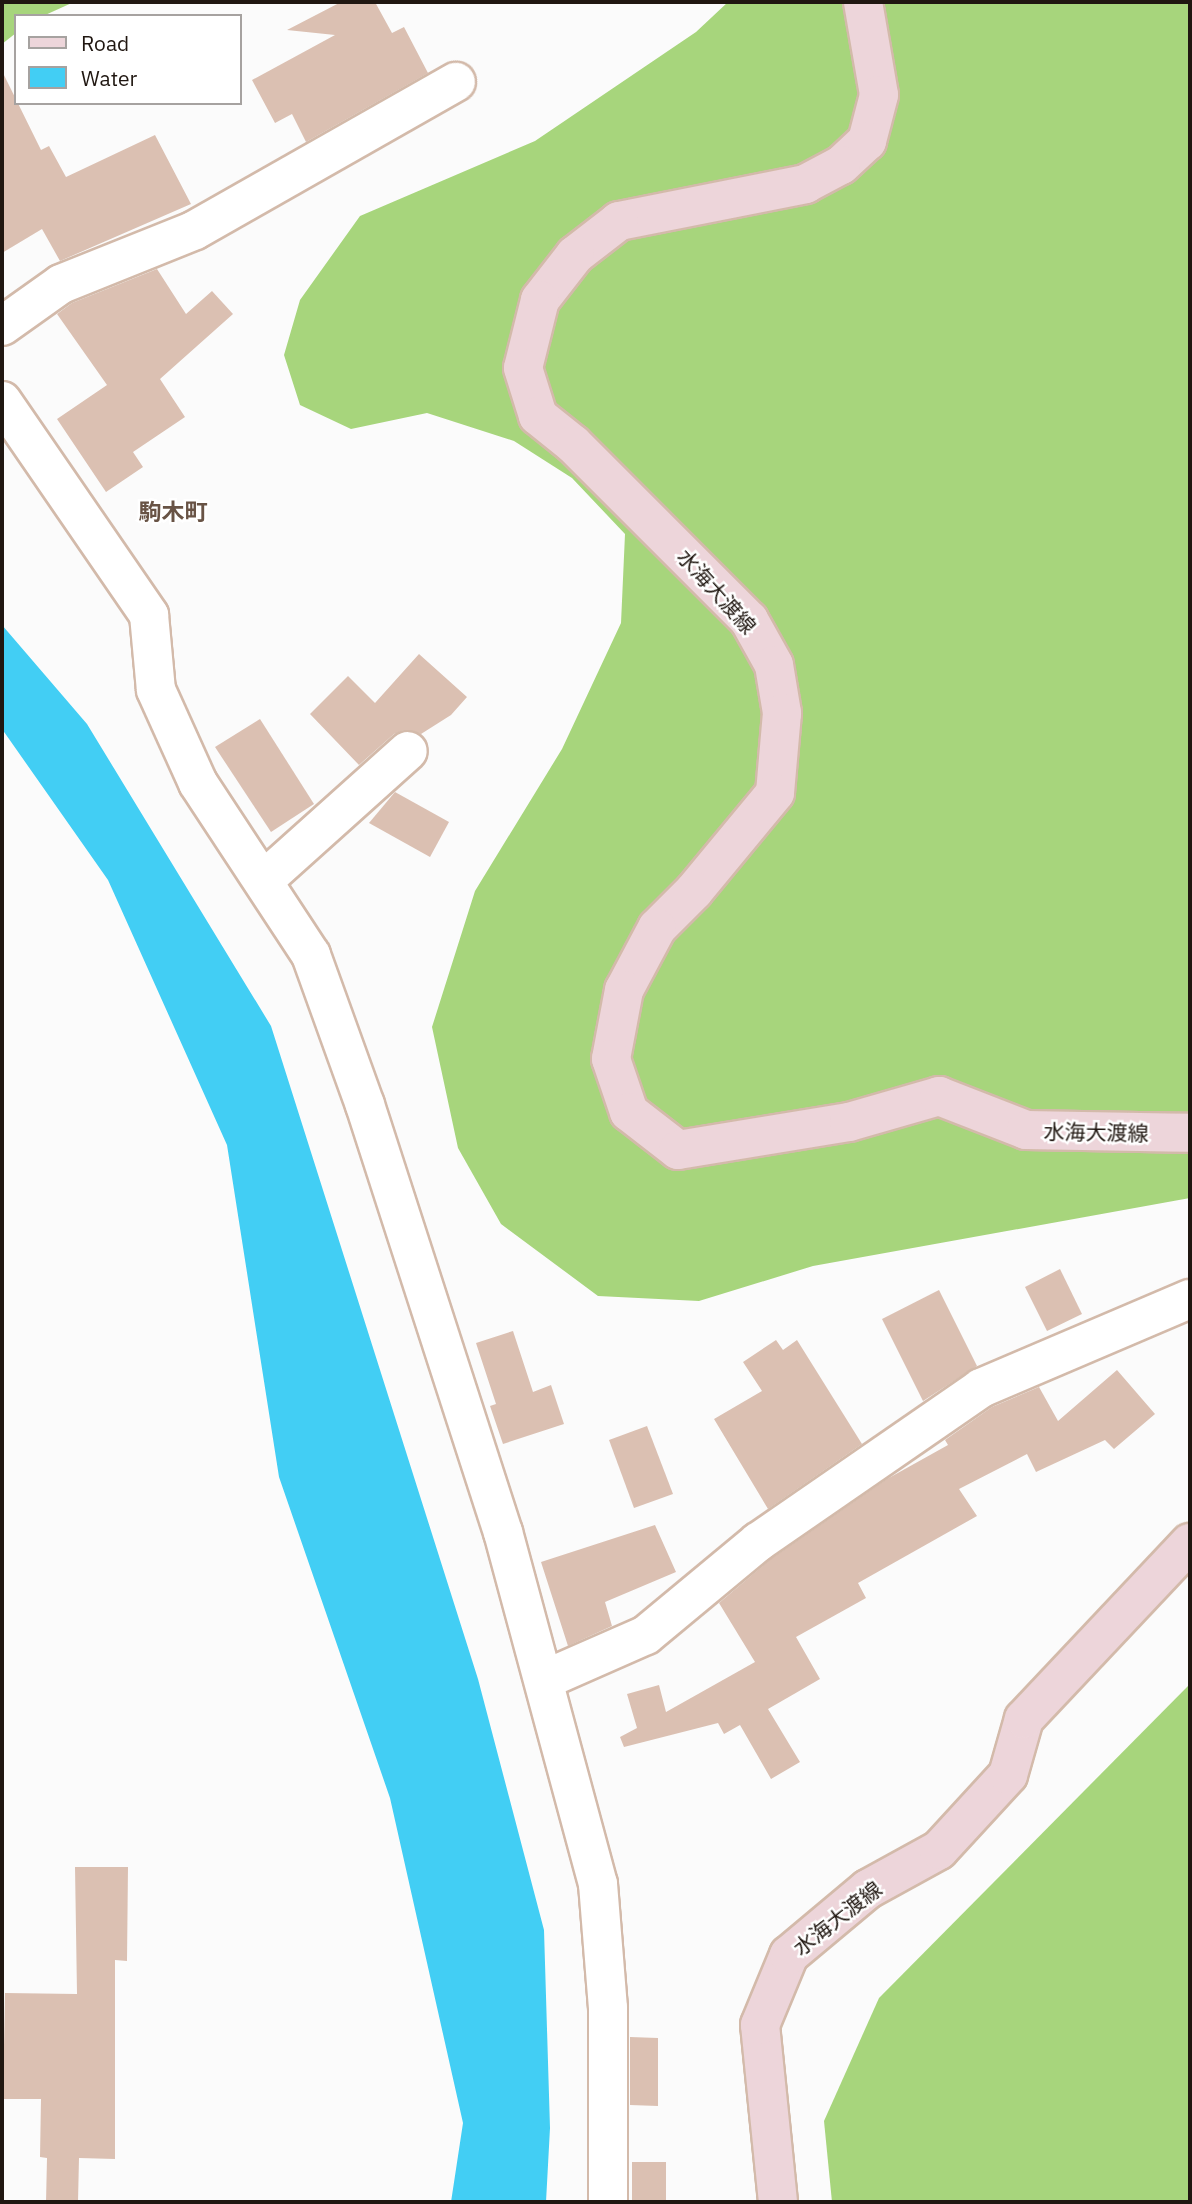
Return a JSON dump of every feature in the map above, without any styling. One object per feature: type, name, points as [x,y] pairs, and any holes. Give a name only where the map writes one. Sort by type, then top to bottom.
[{"type":"main road","name":"水海大渡線","points":[[863,2],[879,95],[867,141],[841,165],[806,184],[619,221],[575,255],[540,300],[523,368],[538,416],[573,444],[748,620],[774,665],[782,713],[775,793],[694,891],[657,928],[624,990],[611,1059],[629,1112],[678,1150],[849,1122],[939,1096],[1027,1130],[1190,1133]]},
{"type":"main road","name":"水海大渡線","points":[[778,2202],[760,2025],[789,1955],[868,1889],[939,1850],[1008,1775],[1024,1719],[1190,1543]]},
{"type":"street","points":[[2,326],[61,284],[195,230],[456,82]]},
{"type":"street","points":[[2,401],[149,615],[156,691],[198,783],[311,955],[361,1093],[546,1679],[598,1884],[608,2008],[608,2202]]},
{"type":"street","points":[[264,880],[408,751]]},
{"type":"street","points":[[546,1679],[646,1635],[758,1542],[981,1388],[1190,1299]]},
{"type":"green space","points":[[2,2],[74,2],[47,14],[14,14],[14,35],[2,44]]},
{"type":"green space","points":[[728,2],[1190,2],[1190,1198],[813,1266],[699,1301],[598,1296],[501,1224],[458,1148],[432,1027],[475,891],[562,749],[621,623],[625,534],[572,478],[514,441],[427,413],[351,429],[300,405],[284,355],[300,300],[360,216],[535,141],[696,32]]},
{"type":"green space","points":[[1190,1684],[1190,2202],[832,2202],[824,2121],[879,1998]]},
{"type":"water","points":[[2,625],[87,724],[271,1026],[478,1679],[544,1930],[550,2128],[546,2202],[451,2202],[463,2123],[390,1798],[279,1477],[227,1145],[108,880],[2,729]]},
{"type":"building","points":[[341,2],[375,2],[392,33],[404,27],[428,73],[306,142],[292,114],[275,123],[252,80],[335,35],[287,30]]},
{"type":"building","points":[[2,71],[14,95],[14,105],[19,105],[41,150],[49,146],[66,177],[155,135],[191,204],[60,261],[42,229],[2,253]]},
{"type":"building","points":[[157,269],[186,314],[212,291],[233,314],[160,379],[185,417],[133,452],[143,467],[106,492],[57,419],[107,385],[57,314],[72,303]]},
{"type":"building","points":[[419,654],[467,697],[451,715],[421,734],[404,730],[394,734],[359,765],[310,714],[348,676],[375,703]]},
{"type":"building","points":[[260,719],[314,804],[271,832],[215,747]]},
{"type":"building","points":[[395,792],[449,822],[430,857],[369,823]]},
{"type":"building","points":[[1060,1269],[1082,1314],[1047,1331],[1025,1287]]},
{"type":"building","points":[[939,1290],[977,1366],[923,1401],[882,1319]]},
{"type":"building","points":[[513,1331],[533,1392],[551,1385],[564,1424],[503,1444],[490,1406],[496,1404],[476,1343]]},
{"type":"building","points":[[776,1340],[783,1350],[797,1340],[862,1444],[768,1509],[714,1419],[762,1391],[743,1362]]},
{"type":"building","points":[[1117,1370],[1155,1414],[1114,1449],[1105,1440],[1036,1472],[1027,1454],[959,1489],[977,1516],[858,1583],[866,1598],[796,1637],[820,1679],[768,1709],[800,1762],[771,1779],[740,1725],[724,1734],[718,1723],[624,1747],[620,1737],[637,1728],[627,1694],[659,1685],[666,1712],[755,1662],[719,1603],[771,1559],[887,1479],[948,1445],[945,1440],[992,1407],[1039,1387],[1058,1421]]},
{"type":"building","points":[[647,1426],[673,1494],[634,1508],[609,1440]]},
{"type":"building","points":[[655,1525],[676,1572],[605,1602],[612,1626],[568,1646],[541,1562]]},
{"type":"building","points":[[75,1867],[128,1867],[127,1961],[115,1960],[115,2159],[79,2158],[78,2202],[46,2202],[47,2158],[40,2157],[41,2099],[3,2099],[5,1993],[77,1994]]},
{"type":"building","points":[[630,2037],[658,2038],[658,2106],[630,2105]]},
{"type":"building","points":[[632,2162],[666,2162],[666,2202],[632,2202]]},
{"type":"district","name":"駒木町","points":[[173,511]]}]
